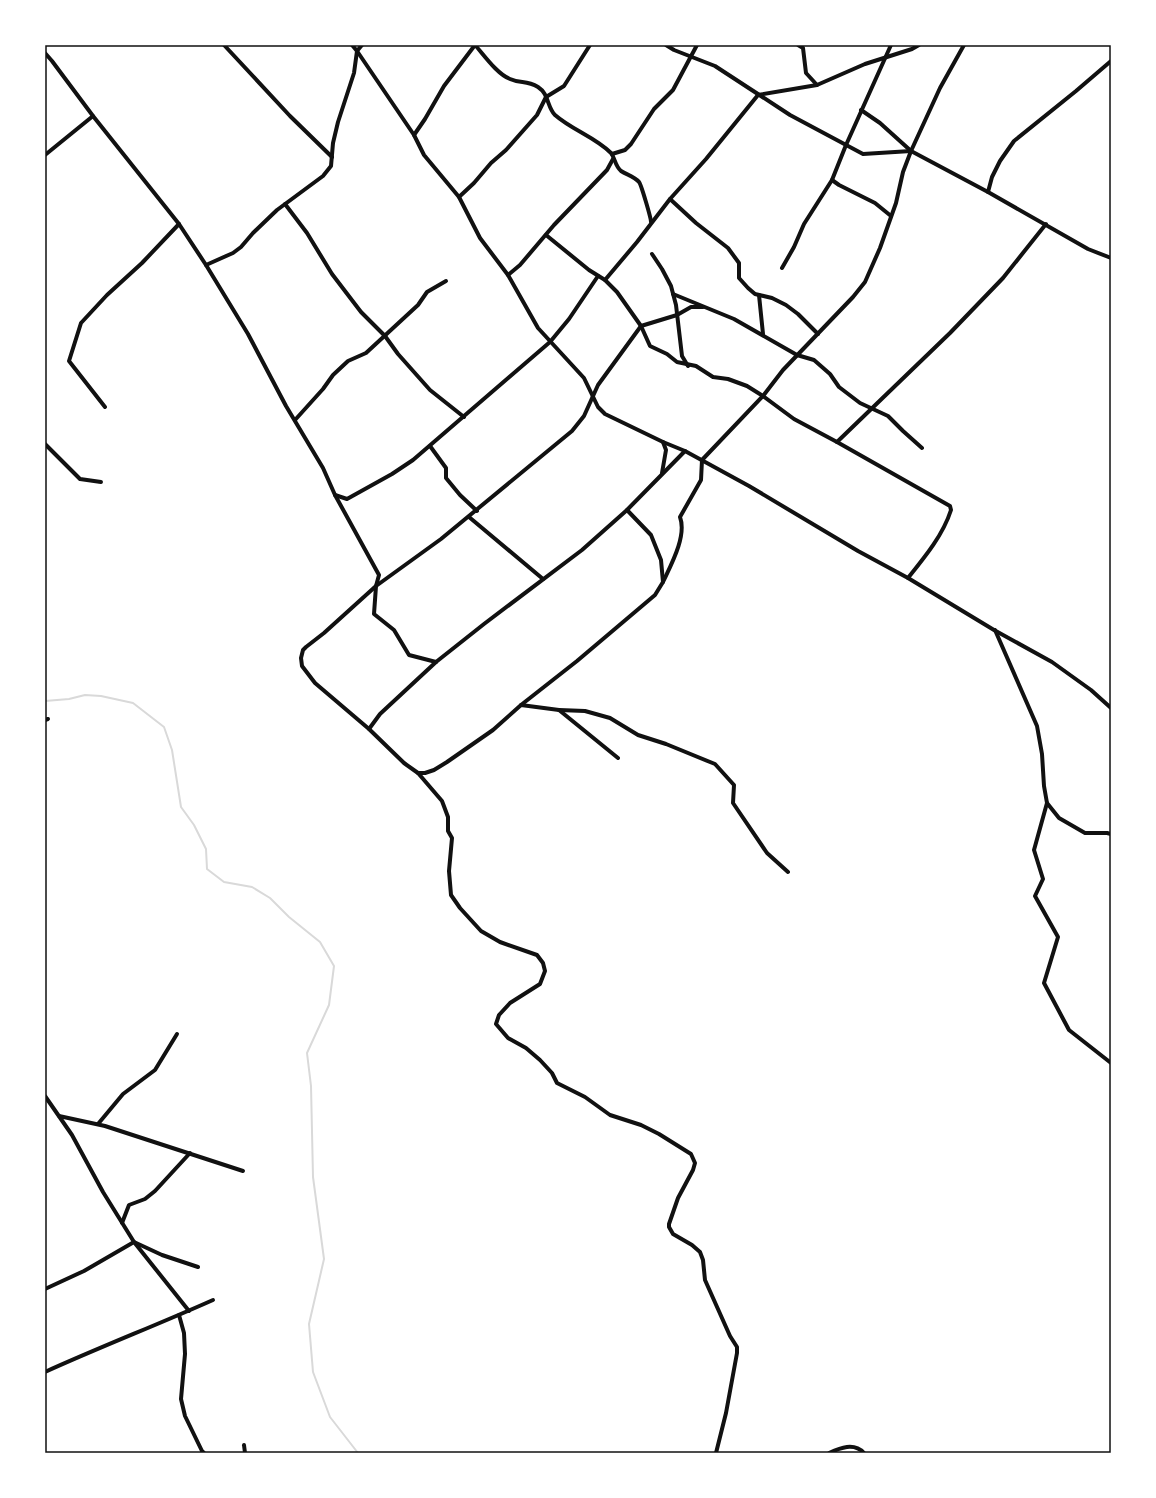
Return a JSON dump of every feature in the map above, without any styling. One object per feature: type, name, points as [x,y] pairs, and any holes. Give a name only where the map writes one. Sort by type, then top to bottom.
[{"type":"street","points":[[224,45],[290,116],[332,157]]},
{"type":"street","points":[[352,45],[358,51],[414,135],[424,155],[459,197],[480,238],[508,275],[538,328],[584,378],[598,407],[605,414],[702,460],[749,486],[858,551],[908,578],[994,630],[1052,662],[1091,690],[1111,708]]},
{"type":"street","points":[[206,264],[233,253],[241,247],[253,233],[285,204],[323,176],[331,166],[333,143],[338,122],[354,73],[358,51],[362,45]]},
{"type":"street","points":[[414,135],[425,120],[444,86],[475,45],[493,66],[508,78],[517,82],[526,81],[543,91],[550,108],[556,116],[612,154],[616,166],[621,171],[634,177],[641,184],[645,203],[650,213],[651,222]]},
{"type":"street","points":[[459,197],[474,183],[491,163],[506,150],[537,115],[546,97],[564,86],[590,45]]},
{"type":"street","points":[[666,45],[715,66],[790,115],[862,154],[911,151]]},
{"type":"street","points":[[612,154],[625,150],[631,144],[654,109],[673,90],[697,45]]},
{"type":"street","points":[[798,45],[803,48],[806,73],[817,85]]},
{"type":"street","points":[[782,268],[804,224],[832,180],[861,110],[891,45]]},
{"type":"street","points":[[605,280],[637,242],[651,222],[706,159],[758,94],[817,85],[865,64],[912,49],[919,45]]},
{"type":"street","points":[[418,773],[425,773],[434,770],[493,730],[520,705],[577,661],[655,595],[673,562],[683,525],[680,517],[701,480],[702,460],[763,396],[778,376],[856,294],[865,282],[880,248],[891,216],[903,172],[911,151],[940,88],[964,45]]},
{"type":"street","points":[[45,53],[179,224],[206,264],[248,334],[379,575],[376,586],[374,614],[394,630],[409,656],[436,662]]},
{"type":"street","points":[[988,192],[992,177],[1000,161],[1014,141],[1111,61]]},
{"type":"street","points":[[861,110],[880,123],[911,151],[1046,224],[1088,249],[1111,258]]},
{"type":"street","points":[[45,154],[93,116]]},
{"type":"street","points":[[508,275],[520,265],[607,170],[613,160]]},
{"type":"street","points":[[832,180],[838,185],[875,203],[891,216]]},
{"type":"street","points":[[670,199],[696,223],[728,248],[739,263],[739,278],[748,288],[759,295],[772,298],[786,305],[798,314],[818,334]]},
{"type":"street","points":[[285,204],[307,233],[332,274],[361,312],[385,336],[398,354],[430,390],[464,417]]},
{"type":"street","points":[[105,407],[69,361],[81,322],[107,295],[142,263],[179,224]]},
{"type":"street","points":[[837,442],[950,333],[1003,278],[1046,224]]},
{"type":"street","points":[[546,235],[588,270],[605,280],[642,326],[650,346],[667,354],[677,362],[688,366],[696,366],[713,377],[737,382],[763,396],[794,419],[950,506],[951,510],[949,516],[930,551],[908,578]]},
{"type":"street","points":[[652,254],[671,286],[677,315],[682,356],[688,366]]},
{"type":"street","points":[[335,495],[347,499],[392,474],[430,446],[550,342],[569,319],[598,276]]},
{"type":"street","points":[[295,420],[343,365],[348,361],[366,353],[418,305],[428,292],[446,281]]},
{"type":"street","points":[[673,294],[734,319],[763,334],[797,355],[814,360],[830,374],[839,386],[860,403],[888,416],[922,448]]},
{"type":"street","points":[[759,295],[763,334]]},
{"type":"street","points":[[703,307],[691,307],[677,315],[642,326],[598,385],[584,416],[572,431],[469,517],[376,586],[324,633],[306,647],[300,658],[302,666],[315,683],[369,729],[404,763],[418,773],[442,801],[448,817],[448,831],[452,838],[449,871],[451,895],[456,904],[481,931],[500,942],[537,955],[543,963],[544,971],[540,984],[510,1003],[499,1015],[496,1024],[508,1038],[526,1048],[540,1060],[552,1073],[558,1083],[586,1097],[610,1115],[641,1125],[692,1154],[695,1163],[693,1170],[678,1198],[669,1227],[673,1234],[692,1245],[700,1252],[703,1260],[703,1272],[707,1287],[730,1336],[737,1346],[726,1413],[716,1453]]},
{"type":"street","points":[[662,442],[666,450],[662,473]]},
{"type":"street","points":[[45,444],[80,479],[101,482]]},
{"type":"street","points":[[430,446],[446,468],[446,478],[460,495],[477,510]]},
{"type":"street","points":[[369,729],[380,714],[436,662],[582,550],[627,510],[685,451]]},
{"type":"street","points":[[627,510],[651,535],[661,560],[663,582]]},
{"type":"street","points":[[469,517],[543,579]]},
{"type":"street","points":[[994,630],[1037,726],[1042,754],[1044,786],[1047,803],[1034,850],[1043,879],[1035,896],[1058,937],[1044,983],[1069,1030],[1111,1063]]},
{"type":"street","points":[[520,705],[559,710],[585,711],[610,718],[638,735],[666,744],[715,764],[734,785],[733,802],[767,853],[788,872]]},
{"type":"street","points":[[559,710],[618,758]]},
{"type":"street","points":[[1047,803],[1059,818],[1085,833],[1111,834]]},
{"type":"street","points":[[98,1124],[123,1094],[154,1070],[177,1034]]},
{"type":"street","points":[[46,1099],[72,1135],[103,1192],[134,1242],[189,1311]]},
{"type":"street","points":[[59,1116],[98,1124],[243,1171]]},
{"type":"street","points":[[122,1223],[129,1205],[145,1199],[155,1191],[190,1153]]},
{"type":"street","points":[[134,1242],[162,1255],[198,1267]]},
{"type":"street","points":[[45,1290],[84,1271],[134,1242]]},
{"type":"street","points":[[46,1370],[212,1300]]},
{"type":"street","points":[[179,1315],[184,1333],[185,1354],[181,1398],[185,1416],[204,1453]]},
{"type":"street","points":[[244,1445],[245,1453]]},
{"type":"street","points":[[829,1453],[845,1447],[858,1448],[864,1453]]},
{"type":"waterway","points":[[45,701],[69,699],[85,695],[101,696],[133,703],[164,727],[172,750],[181,807],[194,825],[206,849],[207,869],[224,882],[252,887],[270,898],[289,917],[320,942],[334,966],[329,1005],[307,1053],[311,1086],[313,1177],[324,1259],[309,1324],[313,1372],[330,1417],[358,1453]]}]
